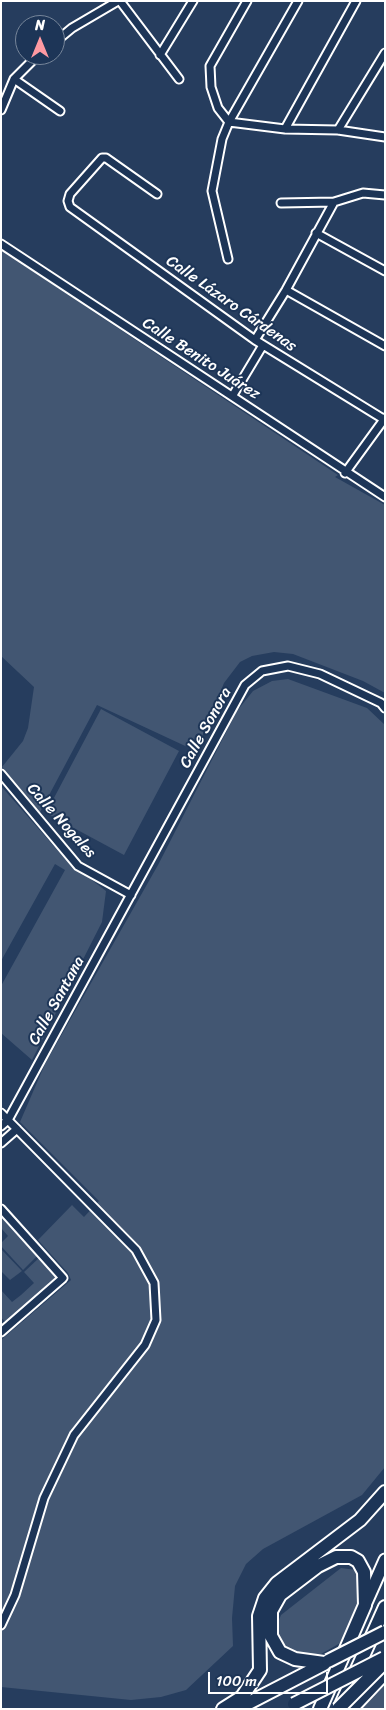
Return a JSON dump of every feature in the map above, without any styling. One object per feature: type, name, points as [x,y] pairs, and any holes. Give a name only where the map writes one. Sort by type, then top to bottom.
[{"type":"highway","points":[[223,1709],[242,1697],[260,1670],[260,1616],[265,1598],[277,1583],[360,1520],[385,1492]]},
{"type":"highway","points":[[320,1708],[366,1605],[362,1566],[351,1557],[344,1556],[328,1560],[290,1586],[275,1602],[269,1619],[274,1645],[280,1652],[295,1659],[326,1662]]},
{"type":"highway","points":[[342,1707],[383,1607]]},
{"type":"highway","points":[[237,1709],[385,1632]]},
{"type":"highway","points":[[342,1707],[384,1659]]},
{"type":"highway","points":[[289,1706],[384,1659]]},
{"type":"highway","points":[[342,1707],[385,1674]]},
{"type":"main road","points":[[366,1605],[385,1560]]},
{"type":"street","points":[[65,34],[119,1],[179,79]]},
{"type":"street","points":[[160,55],[194,1]]},
{"type":"street","points":[[248,1],[210,66],[211,87],[218,108],[229,122],[286,129],[338,130],[385,138]]},
{"type":"street","points":[[228,259],[212,191],[222,138],[229,122],[298,1]]},
{"type":"street","points":[[286,129],[356,1]]},
{"type":"street","points":[[338,130],[385,52]]},
{"type":"street","points":[[1,110],[14,79],[28,65]]},
{"type":"street","points":[[14,79],[60,111]]},
{"type":"street","name":"Calle Lázaro Cárdenas","points":[[157,194],[106,158],[102,158],[70,194],[68,201],[70,207],[255,340],[384,419]]},
{"type":"street","points":[[281,203],[334,202],[362,193],[385,194]]},
{"type":"street","points":[[255,340],[286,290],[334,202]]},
{"type":"street","points":[[316,233],[385,271]]},
{"type":"street","name":"Calle Benito Juárez","points":[[1,244],[385,497]]},
{"type":"street","points":[[286,290],[385,346]]},
{"type":"street","points":[[232,395],[263,345]]},
{"type":"street","points":[[345,472],[384,419]]},
{"type":"street","name":"Calle Sonora","points":[[131,895],[245,685],[262,671],[288,666],[320,674],[381,703],[385,708]]},
{"type":"street","name":"Calle Nogales","points":[[1,774],[78,866],[131,895]]},
{"type":"street","name":"Calle Santana","points":[[8,1120],[131,895]]},
{"type":"street","points":[[1,1113],[136,1250],[154,1283],[156,1320],[146,1345],[74,1434],[44,1498],[15,1595],[1,1625]]},
{"type":"street","points":[[1,1126],[8,1120]]},
{"type":"street","points":[[1,1143],[17,1129]]},
{"type":"street","points":[[1,1209],[63,1278],[1,1332]]},
{"type":"shaded area","points":[[1,250],[338,475],[335,477],[385,505],[385,693],[363,681],[293,654],[274,652],[252,656],[240,662],[224,683],[196,751],[97,705],[39,814],[2,767],[23,741],[28,728],[34,687],[1,656]]},
{"type":"shaded area","points":[[288,679],[367,708],[385,725],[385,1467],[362,1495],[263,1549],[246,1564],[235,1586],[232,1618],[233,1646],[186,1690],[161,1697],[131,1700],[1,1687],[1,1340],[71,1280],[68,1273],[38,1240],[72,1205],[84,1217],[99,1201],[20,1122],[45,1064],[158,865],[237,711],[253,691],[272,681]]},
{"type":"shaded area","points":[[101,709],[179,751],[124,855],[46,813]]},
{"type":"shaded area","points":[[1,786],[66,860],[106,891],[102,922],[32,1060],[1,1033],[1,986],[65,870],[55,864],[1,961]]},
{"type":"shaded area","points":[[1,1216],[37,1256],[23,1270],[1,1246],[1,1243],[8,1236],[1,1228]]},
{"type":"shaded area","points":[[1,1249],[22,1271],[10,1280],[1,1271]]},
{"type":"shaded area","points":[[39,1258],[56,1278],[6,1322],[1,1318],[1,1290],[12,1302],[21,1295],[34,1283],[24,1272]]},
{"type":"shaded area","points":[[341,1568],[356,1570],[359,1574],[362,1591],[342,1642],[321,1654],[304,1656],[297,1654],[285,1646],[279,1637],[278,1622],[281,1615]]},
{"type":"shaded area","points":[[385,1672],[385,1709],[358,1709]]}]
